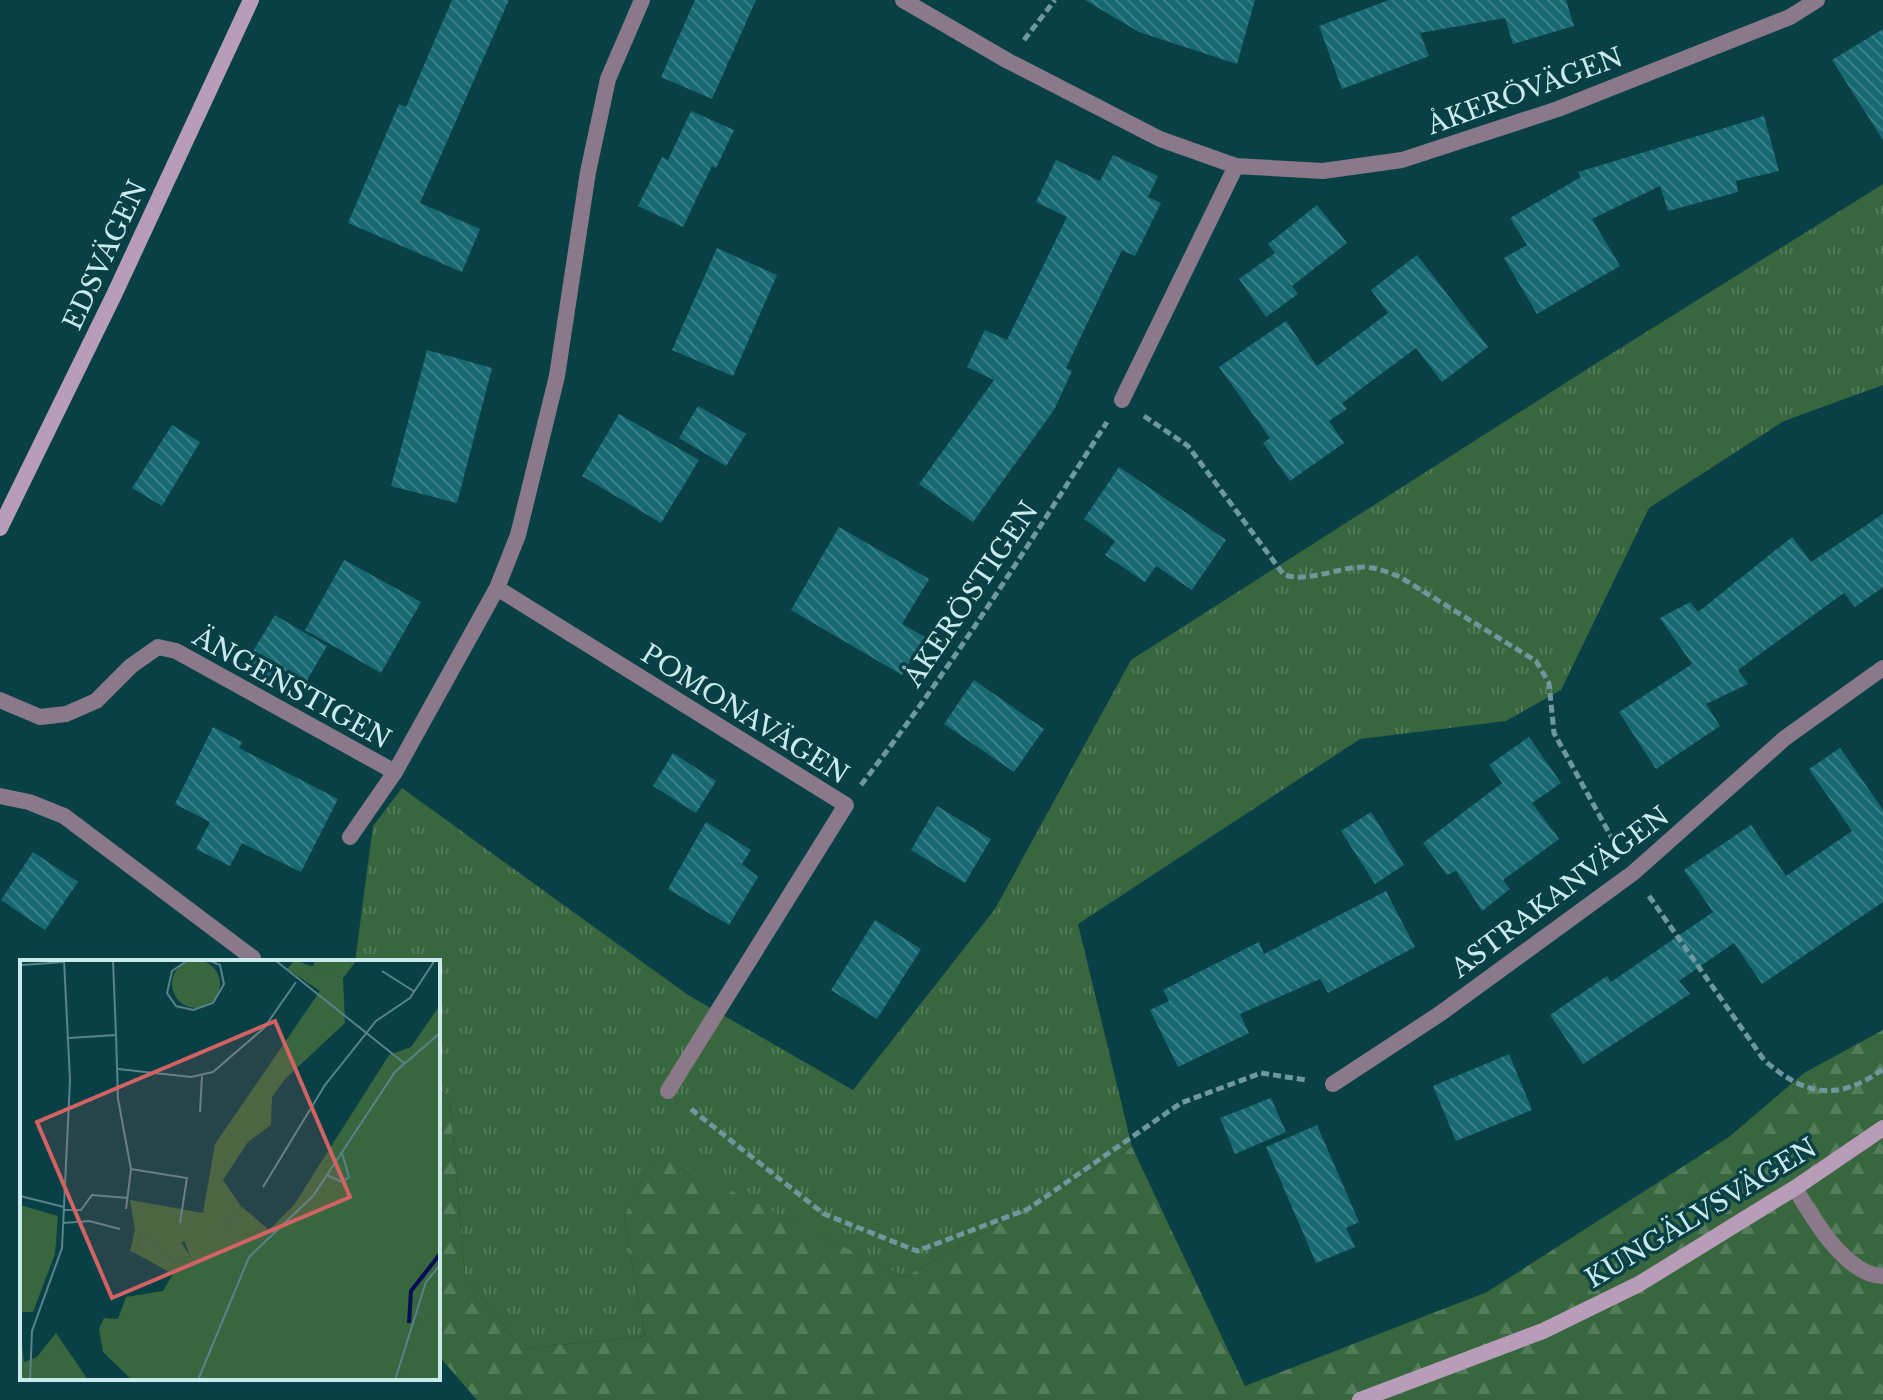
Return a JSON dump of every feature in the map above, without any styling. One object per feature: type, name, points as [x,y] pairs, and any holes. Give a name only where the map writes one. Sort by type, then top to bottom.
[{"type":"street","name":"EDSVÄGEN","points":[[0,528],[114,295],[251,0]]},
{"type":"street","points":[[350,837],[395,772],[450,678],[497,588],[518,535],[557,376],[588,172],[608,79],[642,0]]},
{"type":"street","name":"ÅKERÖVÄGEN","points":[[903,0],[1008,61],[1160,139],[1236,166],[1323,171],[1402,160],[1558,109],[1790,17],[1817,0]]},
{"type":"street","points":[[1122,400],[1236,166]]},
{"type":"street","name":"POMONAVÄGEN","points":[[497,588],[846,805],[668,1091]]},
{"type":"street","name":"ÄNGENSTIGEN","points":[[0,700],[40,717],[66,714],[96,701],[131,666],[158,647],[176,651],[395,772]]},
{"type":"street","name":"ASTRAKANVÄGEN","points":[[1333,1084],[1441,1013],[1633,873],[1785,738],[1883,668]]},
{"type":"street","points":[[0,796],[29,802],[64,816],[253,958]]},
{"type":"street","name":"KUNGÄLVSVÄGEN","points":[[1360,1400],[1543,1331],[1639,1284],[1795,1188],[1883,1128]]},
{"type":"street","points":[[1795,1188],[1843,1257],[1876,1276],[1883,1276]]},
{"type":"path","points":[[1008,61],[1055,0]]},
{"type":"path","points":[[1122,400],[1188,446],[1284,575],[1295,578],[1361,567],[1382,569],[1536,661],[1549,683],[1554,733],[1605,830],[1764,1060],[1782,1076],[1810,1089],[1847,1090],[1883,1069]]},
{"type":"path","name":"ÅKERÖSTIGEN","points":[[846,805],[913,718],[981,619],[1122,400]]},
{"type":"path","points":[[668,1091],[824,1214],[917,1251],[1028,1209],[1181,1103],[1261,1073],[1333,1084]]},
{"type":"green space","points":[[1883,184],[1883,385],[1784,421],[1649,508],[1561,690],[1506,721],[1360,739],[1078,924],[1132,1147],[905,1277],[655,1154],[624,1217],[645,1336],[522,1349],[465,1277],[450,1101],[440,1089],[440,960],[355,960],[373,826],[402,788],[688,995],[853,1090],[995,909],[1131,660]]},
{"type":"green space","points":[[1883,1030],[1883,1400],[477,1400],[440,1357],[440,1089],[450,1101],[465,1277],[522,1349],[645,1336],[624,1217],[655,1153],[905,1277],[1132,1147],[1245,1386],[1487,1292],[1729,1137],[1804,1073]]},
{"type":"building","points":[[452,0],[509,0],[420,203],[480,229],[462,272],[348,223],[399,104],[406,107]]},
{"type":"building","points":[[695,0],[756,0],[712,99],[661,77]]},
{"type":"building","points":[[1085,0],[1255,0],[1237,64],[1139,32]]},
{"type":"building","points":[[1389,0],[1566,0],[1574,26],[1513,44],[1505,18],[1420,33],[1429,56],[1342,89],[1319,26]]},
{"type":"building","points":[[1883,29],[1883,140],[1832,60]]},
{"type":"building","points":[[691,111],[734,130],[716,168],[712,166],[683,227],[638,206],[662,157],[668,160]]},
{"type":"building","points":[[1764,116],[1779,171],[1736,181],[1738,192],[1668,211],[1660,186],[1592,219],[1620,266],[1537,314],[1504,258],[1527,245],[1510,218],[1581,177],[1578,172]]},
{"type":"building","points":[[1113,155],[1158,176],[1148,197],[1161,203],[1135,256],[1122,250],[1066,368],[1072,371],[1054,410],[973,522],[919,484],[994,380],[967,367],[985,330],[1007,340],[1067,217],[1036,202],[1056,160],[1100,181]]},
{"type":"building","points":[[1317,205],[1347,243],[1292,286],[1298,294],[1266,317],[1239,279],[1275,253],[1268,244]]},
{"type":"building","points":[[717,248],[777,275],[733,376],[672,350]]},
{"type":"building","points":[[1417,255],[1488,347],[1442,382],[1416,348],[1342,403],[1347,409],[1329,421],[1344,443],[1290,481],[1263,443],[1270,438],[1219,367],[1286,321],[1317,366],[1388,313],[1371,290]]},
{"type":"building","points":[[427,350],[492,368],[457,503],[391,486]]},
{"type":"building","points":[[698,406],[746,434],[726,466],[679,438]]},
{"type":"building","points":[[619,414],[699,460],[661,523],[582,476]]},
{"type":"building","points":[[172,425],[200,442],[162,506],[132,488]]},
{"type":"building","points":[[1119,467],[1226,540],[1192,590],[1156,566],[1145,582],[1105,555],[1115,541],[1084,519]]},
{"type":"building","points":[[1883,514],[1883,587],[1855,607],[1844,593],[1738,670],[1748,684],[1706,704],[1720,726],[1656,769],[1619,712],[1692,664],[1660,618],[1690,602],[1698,612],[1792,537],[1811,562]]},
{"type":"building","points":[[839,527],[929,579],[902,624],[925,637],[902,675],[791,610]]},
{"type":"building","points":[[344,560],[421,602],[381,673],[305,630]]},
{"type":"building","points":[[275,615],[327,646],[298,696],[245,664]]},
{"type":"building","points":[[974,680],[1044,729],[1014,772],[944,724]]},
{"type":"building","points":[[213,727],[242,742],[239,748],[338,799],[301,872],[242,843],[230,866],[196,849],[210,822],[175,804]]},
{"type":"building","points":[[1529,737],[1561,783],[1532,803],[1559,839],[1503,880],[1510,889],[1482,911],[1456,871],[1447,875],[1423,843],[1502,783],[1489,765]]},
{"type":"building","points":[[1840,748],[1883,810],[1883,902],[1762,984],[1734,943],[1679,981],[1690,994],[1583,1064],[1550,1015],[1607,976],[1611,982],[1713,912],[1684,870],[1751,825],[1786,876],[1852,831],[1809,769]]},
{"type":"building","points":[[673,753],[716,781],[696,813],[653,786]]},
{"type":"building","points":[[937,806],[991,839],[965,883],[911,850]]},
{"type":"building","points":[[1371,812],[1404,865],[1375,884],[1341,831]]},
{"type":"building","points":[[706,822],[751,850],[742,864],[758,877],[729,925],[668,889]]},
{"type":"building","points":[[33,852],[78,882],[45,930],[1,900]]},
{"type":"building","points":[[1386,891],[1415,947],[1328,993],[1320,979],[1240,1014],[1249,1033],[1178,1067],[1150,1010],[1169,1001],[1163,990],[1259,942],[1264,954]]},
{"type":"building","points":[[875,920],[921,949],[877,1019],[831,990]]},
{"type":"building","points":[[1509,1054],[1532,1110],[1456,1141],[1433,1086]]},
{"type":"building","points":[[1271,1098],[1286,1132],[1235,1154],[1220,1118]]},
{"type":"building","points":[[1317,1125],[1359,1222],[1346,1228],[1355,1247],[1316,1263],[1266,1147]]}]
